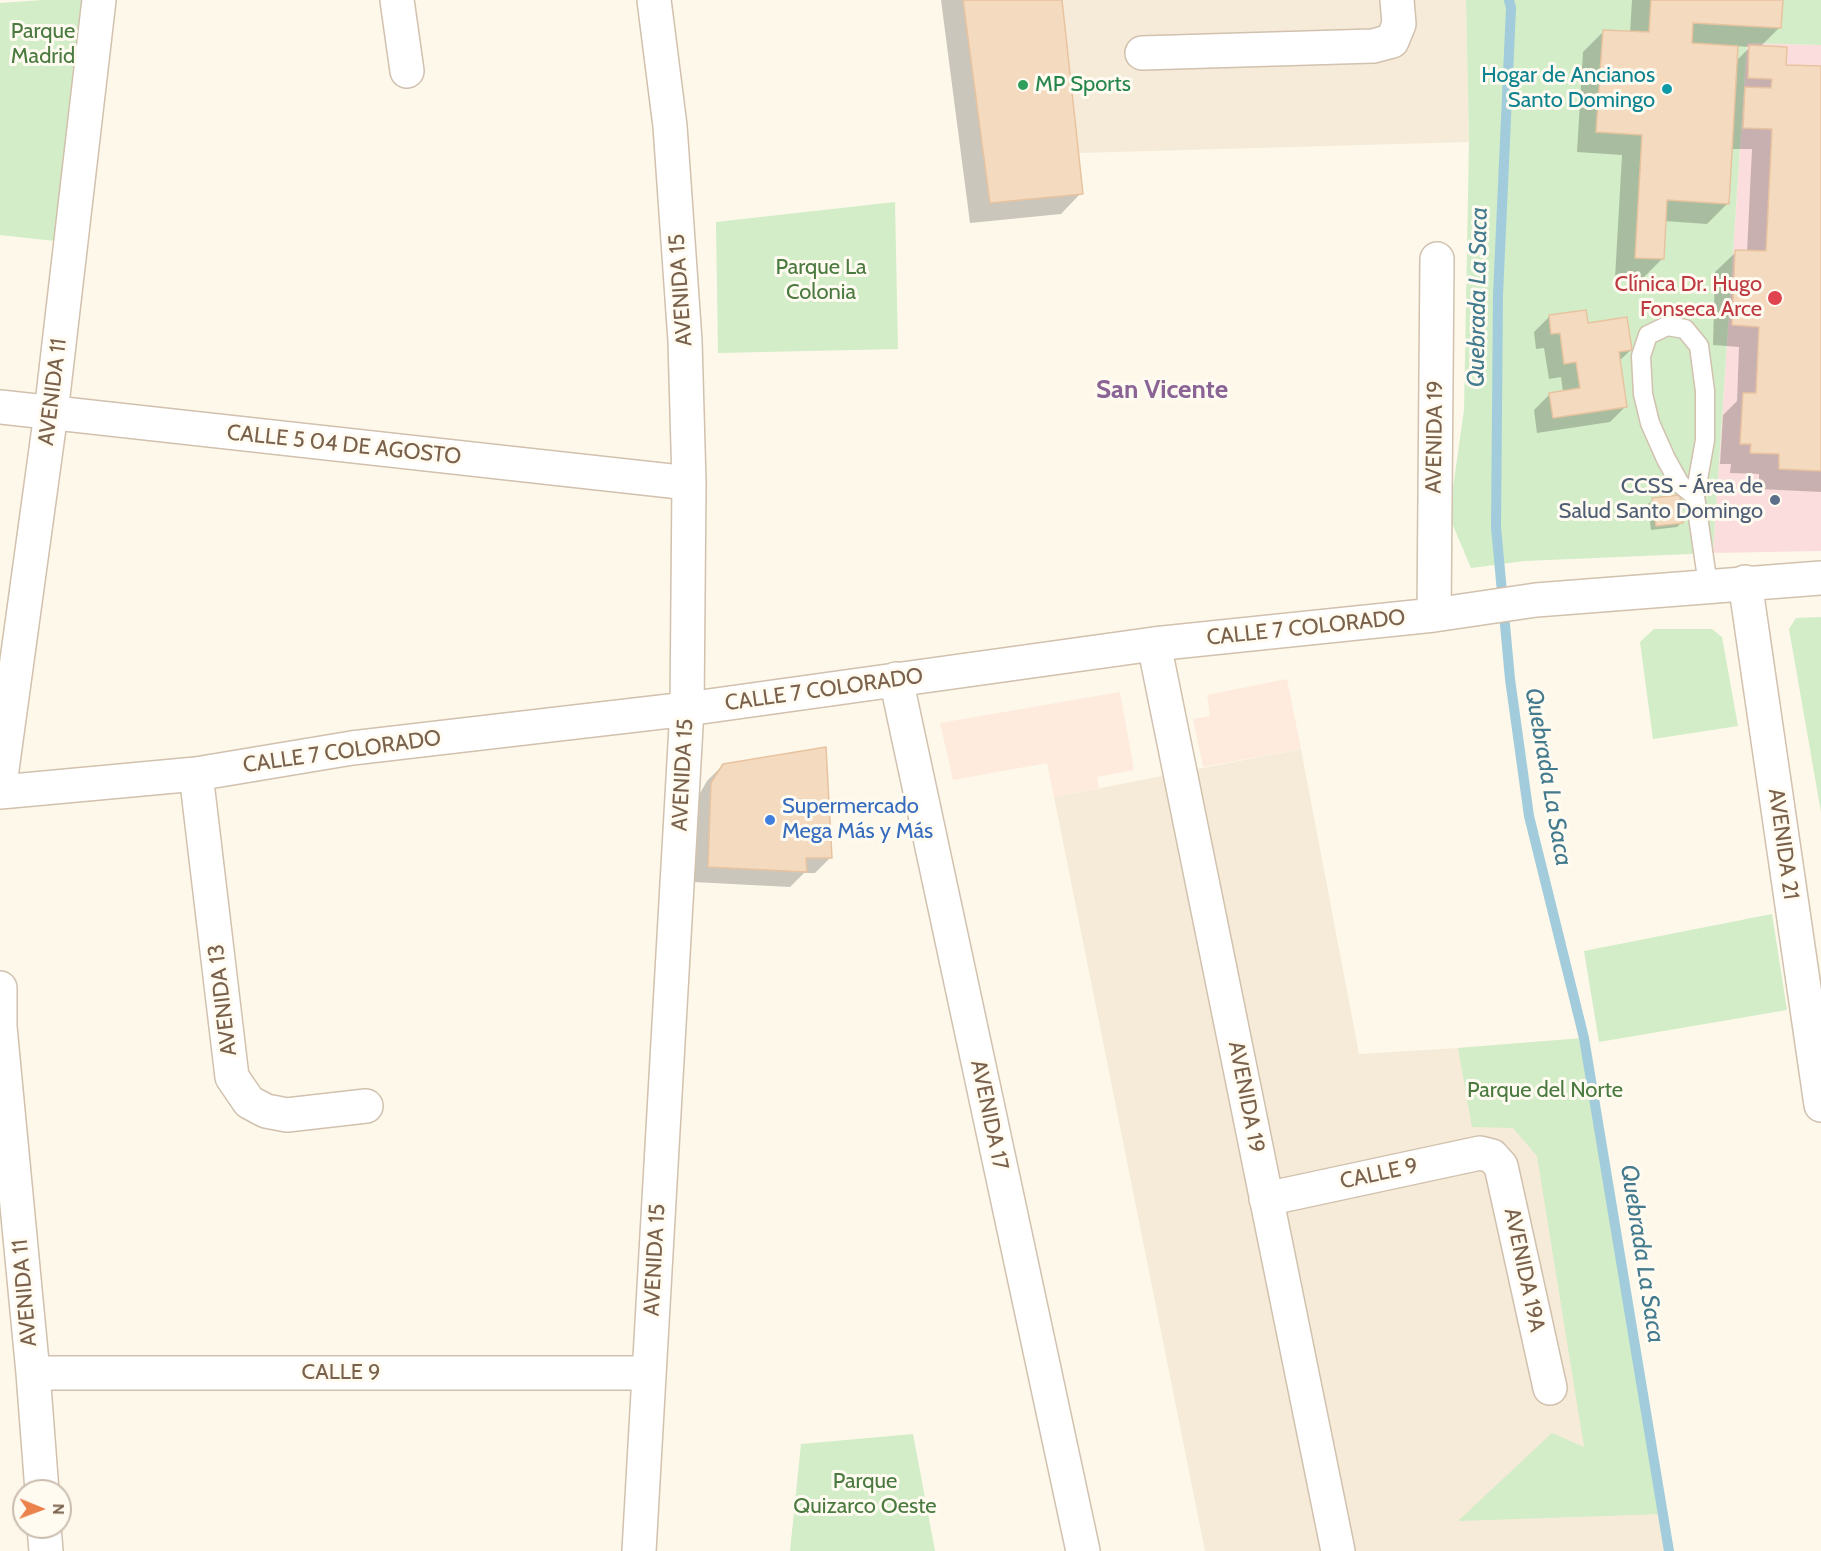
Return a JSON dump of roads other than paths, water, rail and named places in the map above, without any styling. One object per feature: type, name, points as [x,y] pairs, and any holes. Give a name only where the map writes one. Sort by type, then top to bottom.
[{"type":"street","name":"AVENIDA 11","points":[[0,784],[51,412],[99,0]]},
{"type":"street","points":[[397,0],[407,71]]},
{"type":"street","name":"AVENIDA 15","points":[[639,1551],[687,710],[688,483],[685,341],[670,126],[654,0]]},
{"type":"street","points":[[1142,52],[1373,46],[1392,41],[1399,24],[1397,0]]},
{"type":"street","name":"AVENIDA 19","points":[[1434,615],[1437,259]]},
{"type":"street","name":"CALLE 5 04 DE AGOSTO","points":[[0,407],[688,483]]},
{"type":"street","points":[[1708,585],[1821,578]]},
{"type":"street","name":"AVENIDA 21","points":[[1745,582],[1821,1105]]},
{"type":"street","name":"CALLE 7 COLORADO","points":[[0,792],[196,774],[352,748],[687,710],[1154,644],[1434,615],[1536,600],[1708,585]]},
{"type":"street","name":"AVENIDA 19","points":[[1154,644],[1338,1551]]},
{"type":"street","name":"AVENIDA 17","points":[[896,679],[1083,1551]]},
{"type":"street","name":"AVENIDA 13","points":[[196,774],[232,1077],[249,1102],[266,1111],[287,1115],[366,1106]]},
{"type":"street","name":"AVENIDA 11","points":[[0,988],[0,1027],[41,1479]]},
{"type":"street","name":"CALLE 9","points":[[1266,1199],[1480,1153],[1492,1155]]},
{"type":"street","name":"AVENIDA 19A","points":[[1492,1155],[1501,1166],[1550,1388]]},
{"type":"street","name":"CALLE 9","points":[[33,1373],[648,1373]]},
{"type":"lane","points":[[1695,496],[1680,484],[1666,459],[1650,423],[1643,394],[1641,356],[1648,335],[1667,326],[1685,329],[1699,346],[1705,391],[1705,440],[1695,496],[1708,585]]},
{"type":"waterway","name":"Quebrada La Saca","points":[[1509,0],[1511,8],[1498,295],[1496,527],[1510,679],[1529,816],[1584,1038],[1669,1551]]},
{"type":"place","name":"MP Sports","points":[[1023,85]]},
{"type":"place","name":"Hogar de Ancianos Santo Domingo","points":[[1667,89]]},
{"type":"place","name":"Clínica Dr. Hugo Fonseca Arce","points":[[1775,298]]},
{"type":"place","name":"CCSS - Área de Salud Santo Domingo","points":[[1775,500]]},
{"type":"place","name":"Supermercado Mega Más y Más","points":[[770,820]]},
{"type":"district","name":"San Vicente","points":[[1162,390]]},
{"type":"park label","name":"Parque Madrid","points":[[43,44]]},
{"type":"park label","name":"Parque La Colonia","points":[[821,280]]},
{"type":"park label","name":"Parque del Norte","points":[[1545,1091]]},
{"type":"park label","name":"Parque Quizarco Oeste","points":[[865,1494]]}]
